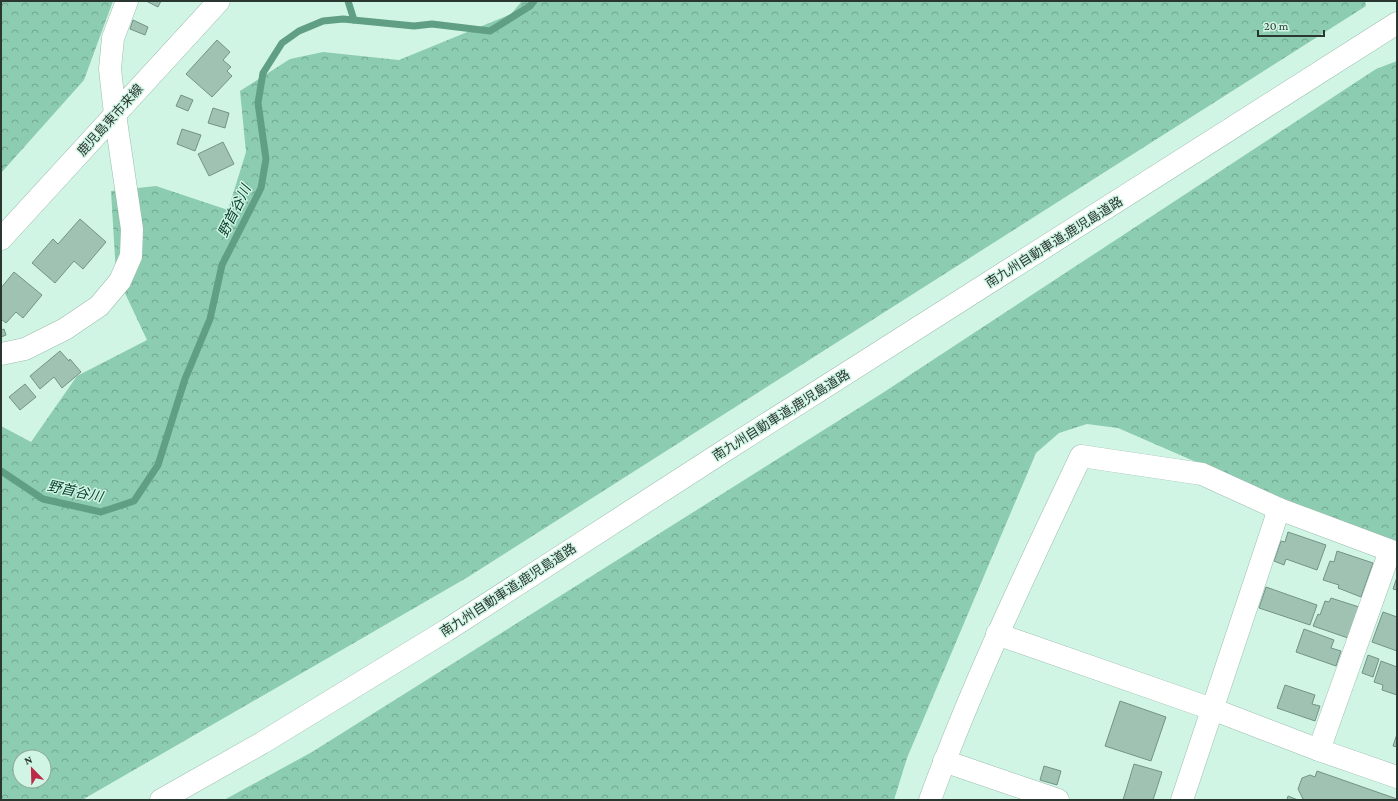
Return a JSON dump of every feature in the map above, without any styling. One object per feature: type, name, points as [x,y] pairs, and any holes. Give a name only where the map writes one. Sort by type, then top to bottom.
[{"type":"main road","points":[[1,354],[25,349],[65,329],[100,306],[120,281],[131,256],[132,230],[110,69],[113,38],[127,1]]},
{"type":"main road","name":"鹿児島東市来線","points":[[1,239],[219,1]]},
{"type":"main road","name":"南九州自動車道;鹿児島道路","points":[[160,800],[262,743],[446,630],[1397,24]]},
{"type":"main road","points":[[930,800],[944,761],[997,634],[1081,456],[1202,474],[1279,509],[1394,552],[1320,750]]},
{"type":"main road","points":[[1182,800],[1279,509]]},
{"type":"main road","points":[[997,634],[1397,777]]},
{"type":"main road","points":[[944,761],[1058,800]]},
{"type":"green space","points":[[1,1],[113,1],[84,80],[1,173]]},
{"type":"green space","points":[[522,1],[1365,1],[1366,6],[468,577],[82,800],[1,800],[1,426],[31,442],[77,376],[147,340],[116,274],[111,191],[156,186],[228,210],[246,152],[240,91],[290,59],[323,52],[399,60],[511,14]]},
{"type":"green space","points":[[1397,61],[1397,541],[1374,535],[1281,499],[1118,428],[1087,424],[1059,433],[1036,453],[907,758],[894,800],[224,800],[312,752],[881,394],[1376,69]]},
{"type":"building","points":[[146,1],[161,1],[158,7]]},
{"type":"building","points":[[133,20],[148,27],[145,35],[130,29]]},
{"type":"building","points":[[217,40],[230,52],[223,60],[231,67],[227,71],[232,76],[212,97],[186,74]]},
{"type":"building","points":[[181,95],[193,100],[188,111],[176,106]]},
{"type":"building","points":[[213,108],[229,113],[225,128],[208,123]]},
{"type":"building","points":[[182,129],[201,135],[195,151],[177,144]]},
{"type":"building","points":[[223,142],[234,164],[209,176],[198,154]]},
{"type":"building","points":[[80,219],[106,242],[83,269],[74,261],[55,283],[32,263],[53,239],[58,244]]},
{"type":"building","points":[[14,272],[42,295],[23,318],[16,312],[6,323],[1,319],[1,288]]},
{"type":"building","points":[[4,329],[6,335],[1,337],[1,330]]},
{"type":"building","points":[[60,351],[69,361],[70,359],[81,372],[62,388],[54,377],[40,389],[30,376]]},
{"type":"building","points":[[25,384],[36,397],[20,410],[9,397]]},
{"type":"building","points":[[1288,532],[1326,545],[1317,570],[1286,559],[1284,565],[1274,561],[1281,541],[1285,542]]},
{"type":"building","points":[[1337,551],[1373,563],[1361,597],[1338,588],[1339,585],[1323,580],[1330,561],[1334,562]]},
{"type":"building","points":[[1397,577],[1397,590],[1393,589]]},
{"type":"building","points":[[1266,587],[1317,605],[1310,625],[1259,608]]},
{"type":"building","points":[[1331,598],[1359,607],[1348,638],[1313,626],[1318,614],[1320,615],[1325,601],[1329,602]]},
{"type":"building","points":[[1383,612],[1397,617],[1397,651],[1372,642]]},
{"type":"building","points":[[1304,629],[1334,640],[1331,648],[1341,651],[1336,666],[1296,652]]},
{"type":"building","points":[[1368,655],[1379,659],[1373,677],[1362,673]]},
{"type":"building","points":[[1381,661],[1397,667],[1397,695],[1382,690],[1383,685],[1374,682]]},
{"type":"building","points":[[1285,685],[1315,695],[1312,704],[1320,706],[1315,721],[1277,708]]},
{"type":"building","points":[[1120,701],[1166,717],[1151,761],[1105,746]]},
{"type":"building","points":[[1397,734],[1397,747],[1393,746]]},
{"type":"building","points":[[1134,764],[1162,772],[1153,800],[1123,800]]},
{"type":"building","points":[[1044,766],[1061,771],[1057,785],[1040,780]]},
{"type":"building","points":[[1317,771],[1397,800],[1305,800],[1298,789],[1302,778],[1310,775],[1315,777]]},
{"type":"building","points":[[1288,796],[1298,800],[1287,800]]},
{"type":"waterway","points":[[348,1],[354,20]]},
{"type":"waterway","name":"野首谷川","points":[[1,471],[43,499],[101,512],[134,501],[158,465],[185,379],[210,319],[222,265],[261,188],[266,159],[258,103],[263,73],[282,43],[299,31],[323,21],[343,19],[414,26],[432,24],[490,31],[530,6],[534,1]]}]
